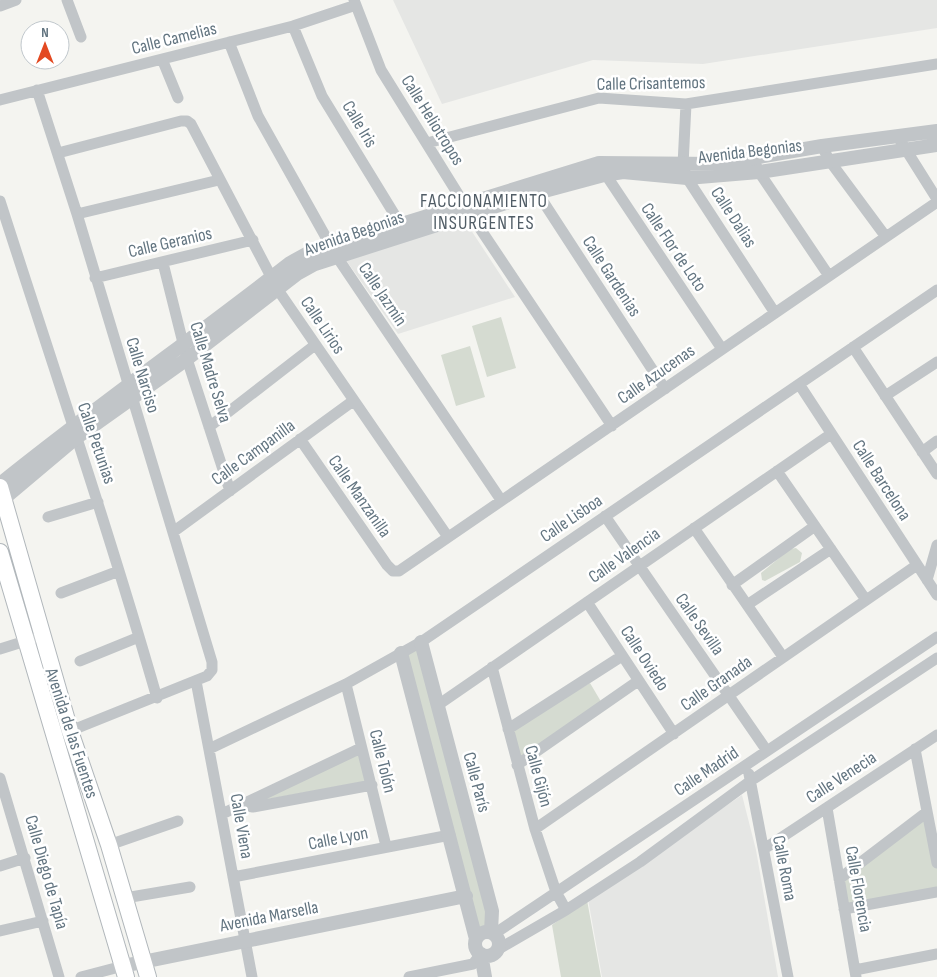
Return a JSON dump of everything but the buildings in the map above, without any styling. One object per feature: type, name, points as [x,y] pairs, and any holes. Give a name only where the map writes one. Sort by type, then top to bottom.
[{"type":"main road","name":"Avenida de las Fuentes","points":[[1,493],[33,638],[125,972]]},
{"type":"main road","name":"Avenida de las Fuentes","points":[[0,552],[70,731],[109,845],[146,969]]},
{"type":"street","points":[[0,6],[16,0]]},
{"type":"street","points":[[68,0],[81,37]]},
{"type":"street","name":"Calle Camelias","points":[[0,100],[293,26],[355,2]]},
{"type":"street","name":"Calle Heliotropos","points":[[355,2],[381,70],[467,209],[612,426]]},
{"type":"street","name":"Calle Iris","points":[[293,26],[322,96],[403,230]]},
{"type":"street","name":"Calle Jazmín","points":[[229,42],[258,116],[333,251],[501,500]]},
{"type":"street","points":[[162,59],[178,98]]},
{"type":"street","name":"Calle Crisantemos","points":[[427,143],[599,98],[686,104],[937,64]]},
{"type":"street","name":"Calle Narciso","points":[[37,90],[77,214],[212,662],[212,670],[207,676],[196,681]]},
{"type":"street","points":[[685,172],[686,104]]},
{"type":"street","name":"Calle Lirios","points":[[58,153],[187,121],[191,124],[275,284],[353,401],[448,537]]},
{"type":"street","name":"Avenida Begonias","points":[[685,172],[718,164],[822,146],[937,131]]},
{"type":"street","points":[[898,136],[937,200]]},
{"type":"street","name":"Avenida Begonias","points":[[1,493],[74,433],[275,284],[302,256],[333,251],[534,188],[602,169],[759,172],[937,145]]},
{"type":"street","points":[[822,146],[829,160],[886,237]]},
{"type":"street","points":[[753,158],[759,172],[829,276]]},
{"type":"street","name":"Calle Flor de Loto","points":[[602,169],[722,349]]},
{"type":"street","name":"Calle Dalias","points":[[685,172],[775,313]]},
{"type":"street","points":[[77,214],[219,180]]},
{"type":"street","name":"Calle Gardenias","points":[[534,188],[665,389]]},
{"type":"street","name":"Calle Azucenas","points":[[393,570],[404,568],[937,200]]},
{"type":"street","name":"Calle Petunias","points":[[0,201],[98,502],[157,698]]},
{"type":"street","name":"Calle Geranios","points":[[95,278],[253,240]]},
{"type":"street","name":"Calle Madre Selva","points":[[163,263],[185,352],[230,490]]},
{"type":"street","name":"Calle Lisboa","points":[[209,749],[346,684],[421,642],[937,290]]},
{"type":"street","points":[[209,427],[315,345]]},
{"type":"street","points":[[853,347],[937,474]]},
{"type":"street","points":[[885,396],[937,362]]},
{"type":"street","name":"Calle Barcelona","points":[[799,384],[937,595]]},
{"type":"street","name":"Calle Campanilla","points":[[173,532],[353,401]]},
{"type":"street","name":"Calle Valencia","points":[[438,705],[831,434]]},
{"type":"street","name":"Calle Manzanilla","points":[[300,440],[386,566],[393,570]]},
{"type":"street","points":[[922,452],[937,441]]},
{"type":"street","points":[[777,471],[866,600]]},
{"type":"street","points":[[48,517],[98,502]]},
{"type":"street","name":"Calle Sevilla","points":[[605,516],[767,751]]},
{"type":"street","points":[[732,585],[815,526]]},
{"type":"street","points":[[694,528],[783,657]]},
{"type":"street","points":[[927,580],[937,545]]},
{"type":"street","points":[[747,606],[831,549]]},
{"type":"street","name":"Calle Granada","points":[[535,829],[918,565]]},
{"type":"street","points":[[60,592],[119,571]]},
{"type":"street","name":"Calle Oviedo","points":[[587,602],[674,734]]},
{"type":"street","points":[[80,660],[139,637]]},
{"type":"street","name":"Calle Madrid","points":[[492,933],[937,637]]},
{"type":"street","points":[[0,649],[33,638]]},
{"type":"street","name":"Calle París","points":[[421,642],[492,911],[492,933]]},
{"type":"street","points":[[402,653],[466,896],[476,938],[476,947],[481,954],[485,977]]},
{"type":"street","points":[[508,729],[622,656]]},
{"type":"street","name":"Calle Madrid","points":[[497,950],[566,910],[640,862],[752,780],[937,658]]},
{"type":"street","name":"Calle Gijón","points":[[492,667],[535,829],[556,892],[566,910]]},
{"type":"street","points":[[70,731],[196,681]]},
{"type":"street","name":"Calle Viena","points":[[196,681],[252,977]]},
{"type":"street","points":[[517,765],[638,681]]},
{"type":"street","name":"Calle Tolón","points":[[346,684],[386,846]]},
{"type":"street","name":"Calle Venecia","points":[[764,849],[937,735]]},
{"type":"street","points":[[222,814],[361,748]]},
{"type":"street","points":[[915,749],[937,863]]},
{"type":"street","name":"Calle Roma","points":[[745,766],[752,780],[788,977]]},
{"type":"street","name":"Calle Diego de Tapía","points":[[0,778],[59,977]]},
{"type":"street","points":[[240,805],[253,807],[372,785]]},
{"type":"street","name":"Calle Florencia","points":[[826,808],[855,974]]},
{"type":"street","points":[[839,879],[927,812]]},
{"type":"street","points":[[109,845],[178,821]]},
{"type":"street","name":"Calle Lyon","points":[[233,877],[450,835]]},
{"type":"street","points":[[0,866],[25,858]]},
{"type":"street","points":[[125,898],[190,887]]},
{"type":"street","points":[[844,909],[937,892]]},
{"type":"street","name":"Avenida Marsella","points":[[81,977],[146,969],[245,940],[466,896]]},
{"type":"street","points":[[0,931],[43,920]]},
{"type":"street","points":[[476,938],[485,932],[492,933],[498,938],[497,950],[490,955],[481,954]]},
{"type":"street","points":[[414,977],[473,964],[481,954]]},
{"type":"street","points":[[855,974],[937,954]]},
{"type":"shaded area","points":[[393,0],[937,0],[937,28],[703,64],[593,60],[442,104]]},
{"type":"shaded area","points":[[465,221],[515,297],[398,334],[346,260]]},
{"type":"shaded area","points":[[501,317],[516,368],[487,377],[472,326]]},
{"type":"shaded area","points":[[470,346],[485,397],[456,406],[441,355]]},
{"type":"shaded area","points":[[796,548],[802,553],[800,562],[765,581],[762,580],[761,573],[790,549]]},
{"type":"shaded area","points":[[421,642],[492,924],[480,934],[401,653]]},
{"type":"shaded area","points":[[590,683],[603,705],[518,764],[509,730]]},
{"type":"shaded area","points":[[359,752],[367,781],[253,802]]},
{"type":"shaded area","points":[[742,795],[756,850],[778,977],[602,977],[588,899]]},
{"type":"shaded area","points":[[927,812],[937,863],[937,892],[844,909],[839,879]]},
{"type":"shaded area","points":[[587,900],[601,977],[561,977],[552,925]]},
{"type":"district","name":"FACCIONAMIENTO INSURGENTES","points":[[484,211]]}]
